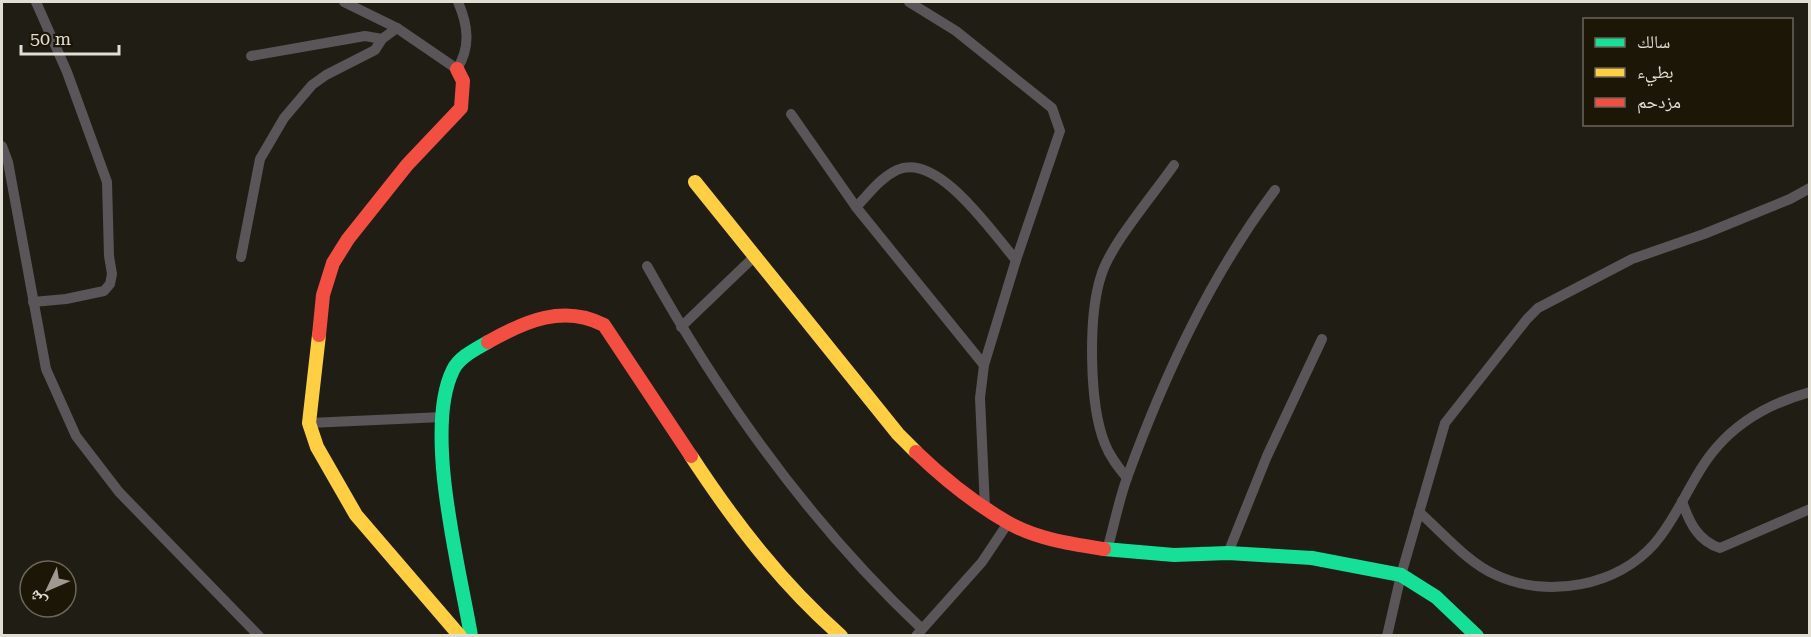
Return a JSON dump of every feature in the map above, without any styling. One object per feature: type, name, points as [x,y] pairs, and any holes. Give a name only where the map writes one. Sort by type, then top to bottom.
[{"type":"street","points":[[33,302],[66,299],[104,291],[110,284],[112,274],[107,182],[58,51],[36,2]]},
{"type":"street","points":[[344,2],[398,28],[457,69],[463,81],[461,108],[407,165],[348,239],[333,263],[323,295],[309,423],[317,447],[357,515],[460,636]]},
{"type":"street","points":[[457,69],[467,42],[466,23],[458,2]]},
{"type":"street","points":[[909,2],[956,31],[992,59],[1052,108],[1058,119],[1059,141],[1016,261],[984,365],[980,398],[980,438],[985,508]]},
{"type":"street","points":[[241,257],[260,159],[278,128],[312,85],[326,75],[369,54],[382,39],[398,28]]},
{"type":"street","points":[[251,56],[365,36],[382,39]]},
{"type":"street","points":[[791,114],[856,207],[984,365]]},
{"type":"street","points":[[2,146],[8,162],[45,369],[76,436],[119,492],[259,636]]},
{"type":"street","points":[[1127,478],[1113,460],[1104,442],[1097,416],[1093,312],[1101,275],[1111,254],[1174,165]]},
{"type":"street","points":[[856,207],[882,179],[900,169],[935,173],[1016,261]]},
{"type":"street","points":[[695,182],[756,255],[863,394],[898,434],[941,476],[1008,523],[1057,541],[1107,550],[1174,555],[1228,553],[1312,558],[1401,575],[1436,597],[1477,636]]},
{"type":"street","points":[[1387,636],[1401,575],[1441,435],[1452,412],[1538,308],[1632,259],[1704,234],[1790,199],[1809,188]]},
{"type":"street","points":[[1107,550],[1127,478],[1203,301],[1247,227],[1275,190]]},
{"type":"street","points":[[681,327],[756,255]]},
{"type":"street","points":[[647,266],[708,371],[789,482],[872,581],[919,632],[982,562],[1008,523]]},
{"type":"street","points":[[471,636],[446,489],[444,388],[453,367],[467,356],[531,320],[570,314],[590,316],[604,325],[745,533],[782,580],[841,636]]},
{"type":"street","points":[[1228,553],[1267,456],[1322,339]]},
{"type":"street","points":[[1419,512],[1466,554],[1496,576],[1545,586],[1575,586],[1601,580],[1641,557],[1656,542],[1717,447],[1737,428],[1762,410],[1809,392]]},
{"type":"street","points":[[309,423],[443,417]]},
{"type":"street","points":[[1682,501],[1692,527],[1704,540],[1720,548],[1809,509]]},
{"type":"traffic: fast","points":[[471,636],[447,501],[442,428],[445,396],[453,370],[464,357],[488,342]]},
{"type":"traffic: fast","points":[[1104,549],[1174,555],[1228,553],[1312,558],[1401,575],[1436,597],[1477,636]]},
{"type":"traffic: slow","points":[[695,182],[898,434],[916,452]]},
{"type":"traffic: slow","points":[[319,335],[309,423],[317,447],[356,515],[460,636]]},
{"type":"traffic: slow","points":[[691,456],[760,551],[798,595],[841,636]]},
{"type":"traffic: jam","points":[[319,335],[323,295],[333,263],[348,239],[407,165],[461,108],[463,81],[457,69]]},
{"type":"traffic: jam","points":[[488,342],[530,322],[545,318],[574,316],[604,325],[691,456]]},
{"type":"traffic: jam","points":[[916,452],[948,481],[995,515],[1018,528],[1054,540],[1104,549]]}]
